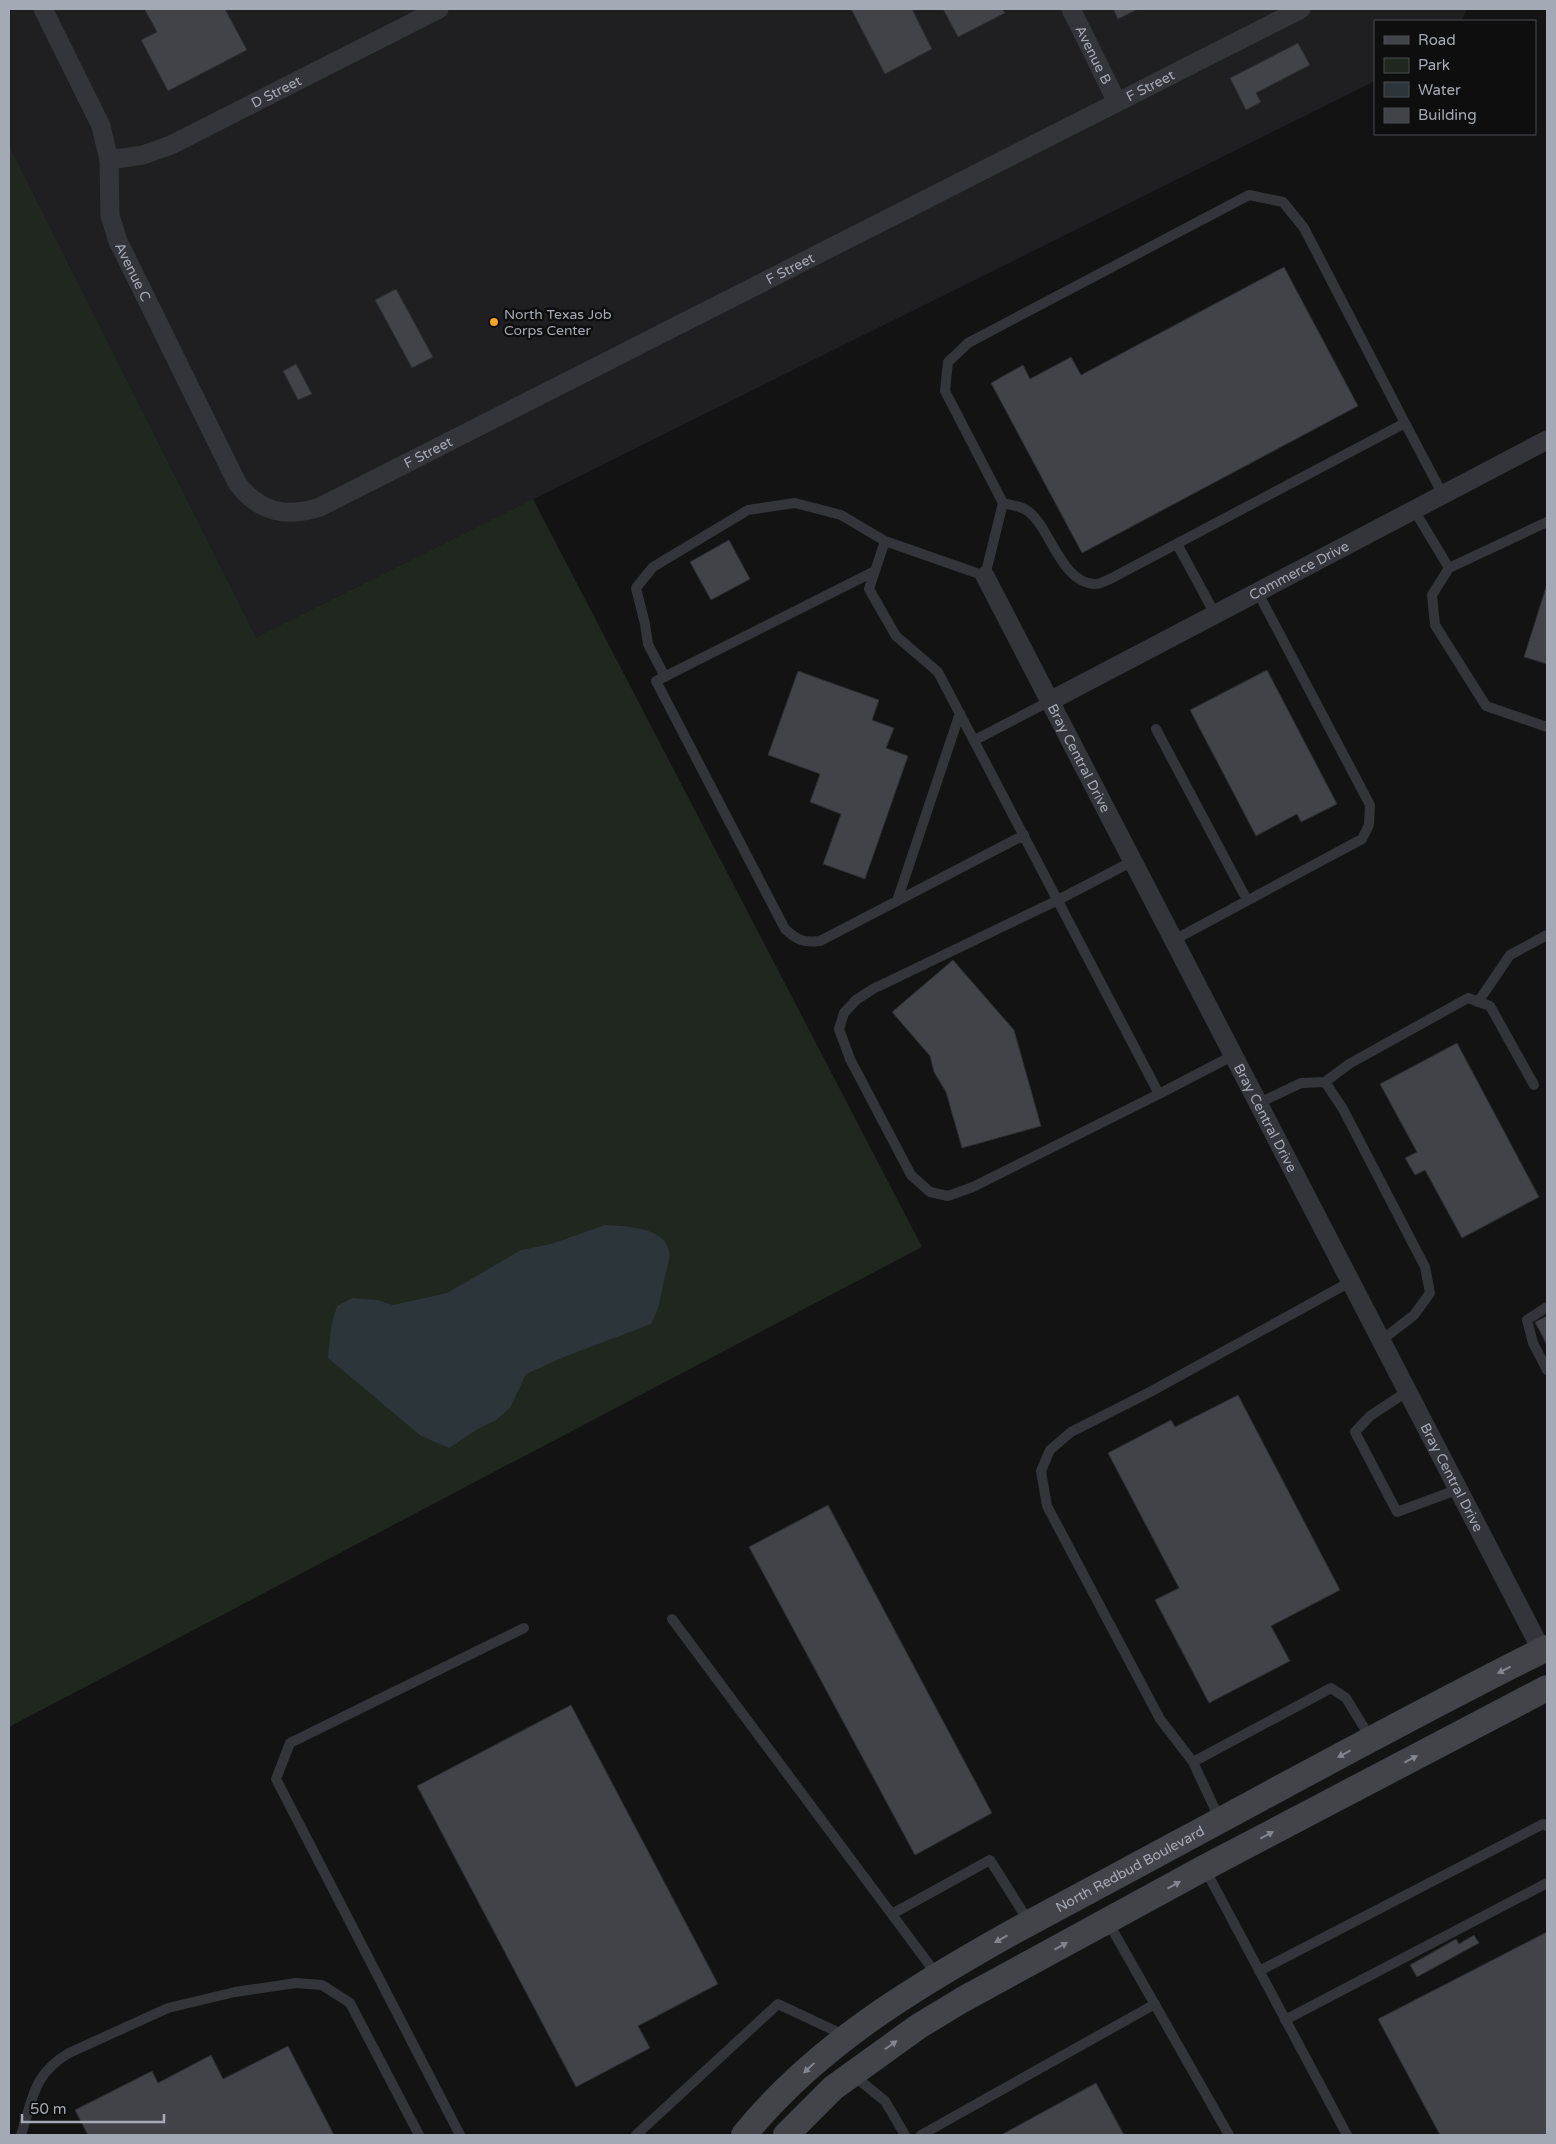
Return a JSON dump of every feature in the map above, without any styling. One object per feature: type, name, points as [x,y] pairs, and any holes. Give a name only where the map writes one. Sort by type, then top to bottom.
[{"type":"street","name":"Avenue C","points":[[43,9],[101,126],[109,160],[110,216],[118,241],[237,483],[254,501],[264,508],[274,511]]},
{"type":"street","name":"D Street","points":[[109,160],[143,154],[171,144],[439,9]]},
{"type":"street","name":"Avenue B","points":[[1071,9],[1117,102]]},
{"type":"street","name":"F Street","points":[[274,511],[298,512],[320,507],[1301,9]]},
{"type":"street","name":"Commerce Drive","points":[[1050,701],[1547,440]]},
{"type":"street","name":"Bray Central Drive","points":[[985,576],[1350,1282],[1546,1653]]},
{"type":"street","name":"North Redbud Boulevard","points":[[744,2135],[772,2103],[839,2042],[912,1990],[1030,1923],[1214,1823],[1371,1740],[1546,1653]]},
{"type":"street","points":[[786,2135],[833,2088],[919,2026],[1214,1863],[1547,1688]]},
{"type":"street","points":[[1214,1823],[1214,1863]]},
{"type":"street","points":[[839,2042],[852,2074]]},
{"type":"lane","points":[[665,678],[648,644],[636,588],[653,567],[748,510],[795,504],[841,515],[885,541],[985,576],[1003,503],[945,391],[948,362],[968,343],[1248,195],[1283,202],[1304,228],[1443,494]]},
{"type":"lane","points":[[1003,503],[1028,511],[1037,520],[1069,570],[1080,580],[1095,585],[1112,578],[1405,423]]},
{"type":"lane","points":[[1414,510],[1450,568]]},
{"type":"lane","points":[[1547,522],[1450,568],[1432,596],[1435,625],[1486,706],[1547,727]]},
{"type":"lane","points":[[885,541],[869,589],[896,636],[938,672],[1159,1094]]},
{"type":"lane","points":[[1177,544],[1215,614]]},
{"type":"lane","points":[[875,571],[656,682],[785,929],[795,939],[804,943],[820,942],[1024,835]]},
{"type":"lane","points":[[1174,940],[1362,839],[1368,825],[1370,805],[1257,592]]},
{"type":"lane","points":[[975,740],[1050,701]]},
{"type":"lane","points":[[897,901],[960,713]]},
{"type":"lane","points":[[1156,729],[1248,900]]},
{"type":"lane","points":[[1133,861],[1058,900],[873,989],[856,1000],[844,1013],[840,1029],[850,1059],[911,1175],[930,1192],[948,1196],[972,1187],[1234,1055]]},
{"type":"lane","points":[[1478,1002],[1510,955],[1547,935]]},
{"type":"lane","points":[[1259,1103],[1301,1083],[1325,1082],[1349,1064],[1468,998],[1490,1006],[1534,1085]]},
{"type":"lane","points":[[1325,1082],[1344,1109],[1425,1267],[1430,1293],[1414,1315],[1382,1340]]},
{"type":"lane","points":[[1214,1823],[1193,1762],[1160,1719],[1047,1506],[1041,1471],[1050,1450],[1071,1432],[1150,1392],[1350,1282]]},
{"type":"lane","points":[[1547,1307],[1527,1320],[1533,1343],[1547,1370]]},
{"type":"lane","points":[[1408,1391],[1370,1416],[1355,1432],[1398,1512],[1459,1489]]},
{"type":"lane","points":[[672,1619],[937,1975]]},
{"type":"lane","points":[[460,2135],[276,1779],[290,1743],[524,1628]]},
{"type":"lane","points":[[1193,1762],[1331,1688],[1346,1698],[1371,1740]]},
{"type":"lane","points":[[1259,1971],[1543,1824],[1547,1826]]},
{"type":"lane","points":[[892,1914],[990,1860],[1030,1923]]},
{"type":"lane","points":[[1214,1863],[1259,1971],[1347,2135]]},
{"type":"lane","points":[[1285,2020],[1547,1883]]},
{"type":"lane","points":[[1107,1921],[1229,2135]]},
{"type":"lane","points":[[21,2135],[40,2077],[54,2062],[69,2053],[168,2008],[235,1992],[296,1984],[322,1985],[350,2003],[419,2135]]},
{"type":"lane","points":[[636,2135],[778,2004],[839,2042]]},
{"type":"lane","points":[[921,2135],[1155,2004]]},
{"type":"lane","points":[[852,2074],[885,2101],[905,2135]]},
{"type":"shaded area","name":"North Texas Job Corps Center","points":[[9,9],[1467,9],[1462,20],[1374,20],[1374,81],[256,637],[9,145]]},
{"type":"green space","points":[[9,145],[256,637],[533,499],[922,1247],[9,1727]]},
{"type":"water","points":[[605,1225],[642,1229],[651,1232],[666,1242],[669,1250],[669,1261],[659,1303],[651,1324],[564,1357],[526,1374],[510,1408],[496,1420],[449,1448],[421,1436],[328,1358],[331,1327],[337,1306],[352,1298],[377,1300],[393,1305],[447,1293],[521,1250],[551,1244]]},
{"type":"building","points":[[225,9],[247,50],[168,91],[141,40],[157,32],[145,10]]},
{"type":"building","points":[[851,9],[912,9],[932,49],[885,74]]},
{"type":"building","points":[[943,9],[1002,9],[1005,13],[958,37]]},
{"type":"building","points":[[1113,9],[1138,9],[1118,19]]},
{"type":"building","points":[[1298,43],[1310,65],[1256,93],[1261,102],[1246,110],[1230,78]]},
{"type":"building","points":[[1284,267],[1358,406],[1082,553],[991,383],[1023,365],[1030,379],[1071,357],[1081,375]]},
{"type":"building","points":[[396,289],[433,357],[412,368],[375,300]]},
{"type":"building","points":[[296,364],[312,394],[298,400],[283,371]]},
{"type":"building","points":[[729,540],[750,579],[711,600],[690,562]]},
{"type":"building","points":[[1547,584],[1547,664],[1524,657]]},
{"type":"building","points":[[1267,670],[1337,804],[1301,822],[1297,814],[1256,836],[1190,710]]},
{"type":"building","points":[[798,671],[879,700],[872,720],[894,728],[886,748],[908,756],[865,879],[823,864],[841,814],[810,802],[820,774],[768,755]]},
{"type":"building","points":[[953,960],[1014,1030],[1041,1126],[962,1148],[946,1092],[934,1072],[930,1056],[892,1012]]},
{"type":"building","points":[[1457,1043],[1539,1197],[1462,1238],[1425,1170],[1415,1175],[1405,1158],[1417,1152],[1380,1084]]},
{"type":"building","points":[[1547,1316],[1547,1345],[1535,1322]]},
{"type":"building","points":[[1238,1395],[1340,1590],[1271,1626],[1290,1661],[1209,1703],[1155,1600],[1179,1588],[1108,1453],[1171,1420],[1175,1427]]},
{"type":"building","points":[[828,1505],[992,1813],[915,1855],[749,1547]]},
{"type":"building","points":[[571,1705],[718,1984],[638,2026],[650,2048],[576,2087],[417,1786]]},
{"type":"building","points":[[1547,1932],[1547,2135],[1440,2135],[1378,2019]]},
{"type":"building","points":[[1474,1935],[1479,1943],[1417,1977],[1410,1965],[1456,1939],[1459,1944]]},
{"type":"building","points":[[288,2046],[334,2135],[88,2135],[75,2110],[152,2071],[158,2083],[211,2055],[223,2079]]},
{"type":"building","points":[[1096,2083],[1124,2135],[1001,2135]]},
{"type":"place","name":"North Texas Job Corps Center","points":[[494,322]]}]
